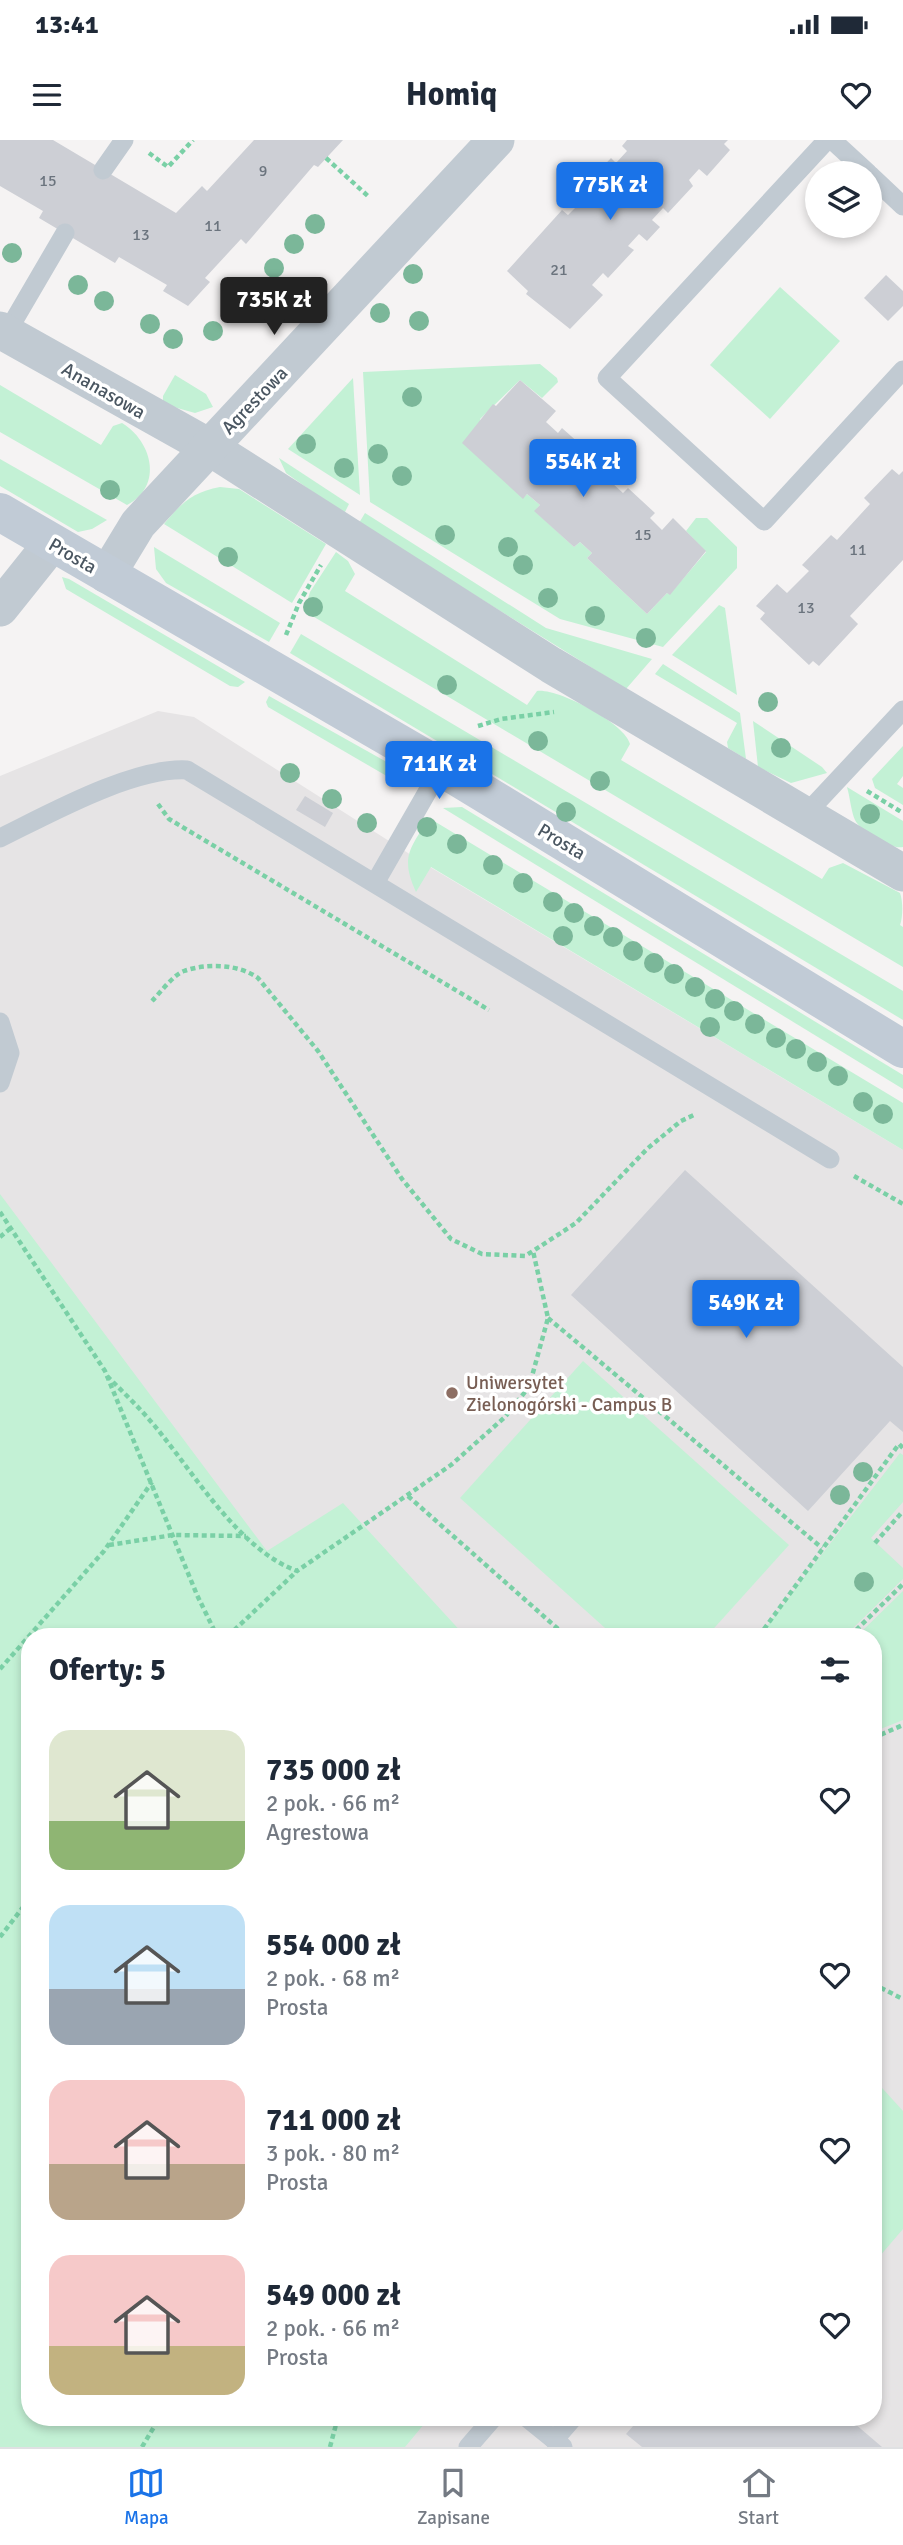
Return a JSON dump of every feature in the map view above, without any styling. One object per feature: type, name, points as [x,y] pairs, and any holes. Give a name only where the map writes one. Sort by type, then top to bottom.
[{"type":"street","name":"Agrestowa","points":[[107,575],[138,524],[496,140]]},
{"type":"street","name":"Ananasowa","points":[[3,332],[209,447]]},
{"type":"street","points":[[209,447],[539,658],[903,873]]},
{"type":"street","name":"Prosta","points":[[0,512],[441,768],[903,1049]]},
{"type":"street","points":[[0,608],[52,543]]},
{"type":"lane","points":[[854,161],[829,140],[607,378],[764,521],[903,370]]},
{"type":"lane","points":[[103,170],[132,143]]},
{"type":"lane","points":[[882,186],[903,206]]},
{"type":"lane","points":[[3,332],[65,233]]},
{"type":"lane","points":[[804,816],[903,709]]},
{"type":"lane","points":[[376,883],[441,768]]},
{"type":"lane","points":[[0,838],[58,810],[147,774],[164,769],[187,770],[830,1159]]},
{"type":"lane","points":[[0,1022],[10,1053],[0,1083]]},
{"type":"lane","points":[[468,2447],[486,2426]]},
{"type":"lane","points":[[537,2426],[558,2444],[568,2426]]},
{"type":"path","points":[[132,143],[168,167],[193,140]]},
{"type":"path","points":[[326,158],[369,197]]},
{"type":"path","points":[[284,640],[299,603],[324,559]]},
{"type":"path","points":[[478,726],[501,719],[617,703]]},
{"type":"path","points":[[844,773],[871,794],[903,813]]},
{"type":"path","points":[[155,800],[169,819],[489,1010]]},
{"type":"path","points":[[152,1001],[182,971],[222,965],[250,972],[318,1051],[402,1179],[452,1239],[482,1254],[525,1256],[576,1223],[648,1148],[681,1121],[695,1114],[707,1120]]},
{"type":"path","points":[[0,1212],[107,1376],[214,1628]]},
{"type":"path","points":[[0,1237],[12,1227]]},
{"type":"path","points":[[236,1628],[297,1571],[451,1465],[505,1417],[529,1387],[548,1318],[533,1251]]},
{"type":"path","points":[[548,1318],[822,1548]]},
{"type":"path","points":[[107,1376],[160,1433],[221,1510],[274,1562],[297,1571]]},
{"type":"path","points":[[765,1628],[899,1444],[903,1448]]},
{"type":"path","points":[[36,1628],[108,1545],[152,1481]]},
{"type":"path","points":[[408,1496],[557,1628]]},
{"type":"path","points":[[875,1543],[903,1511]]},
{"type":"path","points":[[108,1545],[173,1535],[248,1536]]},
{"type":"path","points":[[858,1628],[903,1584]]},
{"type":"path","points":[[0,1669],[21,1645]]},
{"type":"path","points":[[882,1734],[903,1725]]},
{"type":"path","points":[[0,1937],[21,1910]]},
{"type":"path","points":[[882,1988],[903,1999]]},
{"type":"path","points":[[142,2447],[155,2426]]},
{"type":"path","points":[[330,2447],[336,2426]]},
{"type":"shaded area","name":"Uniwersytet Zielonogórski - Campus B","points":[[158,711],[194,717],[430,867],[903,1150],[903,2447],[0,2447],[0,776]]},
{"type":"green space","points":[[780,287],[840,341],[770,419],[710,365]]},
{"type":"green space","points":[[540,364],[557,378],[558,382],[542,398],[520,380],[480,419],[523,498],[527,494],[540,505],[535,511],[574,547],[580,542],[592,553],[587,558],[647,614],[667,593],[670,594],[706,552],[686,531],[696,518],[707,518],[737,547],[737,568],[663,647],[560,619],[370,502],[363,372]]},
{"type":"green space","points":[[175,375],[206,394],[213,407],[195,413],[163,404],[163,396]]},
{"type":"green space","points":[[353,378],[360,495],[288,449]]},
{"type":"green space","points":[[0,385],[101,445],[113,426],[122,423],[132,431],[147,452],[150,464],[146,487],[139,497],[127,505],[0,432]]},
{"type":"green space","points":[[279,458],[349,504],[344,514],[286,473]]},
{"type":"green space","points":[[0,459],[107,520],[92,529],[78,532],[0,486]]},
{"type":"green space","points":[[220,487],[239,489],[326,544],[292,603],[164,524],[188,500],[202,492]]},
{"type":"green space","points":[[365,513],[546,628],[652,659],[626,689],[359,523]]},
{"type":"green space","points":[[154,547],[280,623],[269,642],[166,583],[156,569]]},
{"type":"green space","points":[[336,552],[348,561],[355,574],[345,591],[527,705],[537,691],[575,701],[604,718],[626,736],[630,744],[621,760],[822,879],[829,868],[843,863],[900,893],[903,967],[304,611],[310,592]]},
{"type":"green space","points":[[62,577],[245,682],[238,687],[230,686],[66,589]]},
{"type":"green space","points":[[719,605],[725,608],[737,695],[672,655]]},
{"type":"green space","points":[[301,634],[903,991],[903,1020],[290,653]]},
{"type":"green space","points":[[663,664],[740,713],[746,759],[728,748],[727,742],[737,723],[655,674]]},
{"type":"green space","points":[[269,696],[392,765],[397,782],[268,707],[266,702]]},
{"type":"green space","points":[[753,721],[827,773],[791,783],[758,767]]},
{"type":"green space","points":[[903,746],[903,776],[897,784],[903,788],[903,805],[875,788],[872,779]]},
{"type":"green space","points":[[847,787],[903,821],[903,847],[884,843],[858,825]]},
{"type":"green space","points":[[462,807],[903,1075],[903,1089],[443,808]]},
{"type":"green space","points":[[429,818],[903,1103],[903,1150],[431,867],[416,892],[409,870],[409,854]]},
{"type":"green space","points":[[0,1194],[267,1551],[343,1503],[458,1628],[21,1628],[21,2426],[422,2426],[405,2447],[0,2447]]},
{"type":"green space","points":[[583,1361],[789,1545],[714,1628],[605,1628],[460,1498]]},
{"type":"green space","points":[[900,1453],[903,1455],[903,1502],[871,1538],[903,1568],[903,1579],[853,1628],[766,1628]]},
{"type":"green space","points":[[903,1591],[903,1720],[882,1728],[882,1628],[865,1628]]},
{"type":"green space","points":[[882,2088],[903,2111],[903,2229],[882,2254]]},
{"type":"building","points":[[0,140],[53,140],[176,213],[202,186],[207,191],[254,140],[343,140],[318,167],[314,165],[246,244],[241,239],[205,278],[210,282],[188,306],[163,291],[167,285],[119,257],[115,263],[39,218],[43,211],[0,186]]},
{"type":"building","points":[[627,140],[728,140],[724,144],[730,150],[707,176],[699,169],[689,180],[693,186],[668,213],[663,208],[652,220],[660,227],[647,241],[639,234],[628,246],[634,250],[608,278],[603,273],[592,285],[603,295],[570,329],[526,294],[528,291],[507,271],[562,210],[568,215],[580,203],[574,197],[611,158],[616,163],[627,151],[622,146]]},
{"type":"building","points":[[886,275],[903,291],[903,306],[888,321],[864,298]]},
{"type":"building","points":[[520,380],[556,411],[546,422],[558,433],[562,428],[590,453],[585,458],[597,469],[604,462],[617,475],[611,482],[623,493],[628,488],[655,513],[650,518],[662,530],[673,518],[706,551],[670,595],[667,593],[647,614],[587,558],[592,553],[580,542],[574,547],[534,511],[540,505],[527,494],[523,499],[462,443],[493,404],[496,406]]},
{"type":"building","points":[[892,469],[899,475],[903,471],[903,560],[850,616],[858,624],[819,666],[813,661],[809,665],[760,619],[765,613],[756,606],[777,584],[787,593],[809,571],[802,565],[831,535],[837,540],[870,504],[864,498]]},
{"type":"building","points":[[305,796],[333,813],[325,827],[296,810]]},
{"type":"building","points":[[685,1170],[903,1367],[903,1432],[890,1421],[808,1511],[571,1295]]},
{"type":"building","points":[[633,2426],[858,2426],[882,2447],[642,2447],[626,2434]]},
{"type":"place","name":"Uniwersytet Zielonogórski - Campus B","points":[[452,1393]]}]
